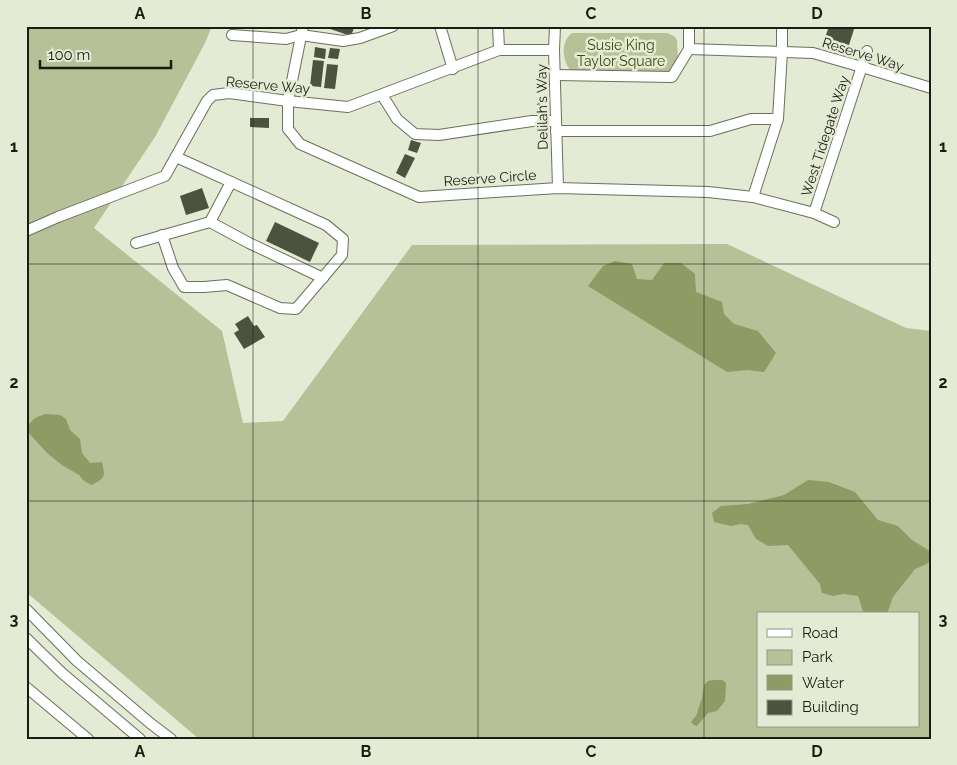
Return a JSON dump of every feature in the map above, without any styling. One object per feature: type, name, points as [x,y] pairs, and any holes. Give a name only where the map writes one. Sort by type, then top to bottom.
[{"type":"street","points":[[360,38],[364,26]]},
{"type":"street","points":[[232,35],[286,39],[302,31],[343,41],[360,38],[393,26]]},
{"type":"street","points":[[440,26],[453,68]]},
{"type":"street","points":[[498,26],[499,50]]},
{"type":"street","name":"Delilah's Way","points":[[555,26],[558,188]]},
{"type":"street","points":[[555,75],[672,77],[690,49],[689,26]]},
{"type":"street","points":[[754,198],[778,119],[782,26]]},
{"type":"street","name":"Reserve Circle","points":[[302,31],[288,101],[288,129],[300,144],[419,197],[558,188],[708,192],[754,198],[814,213],[834,222]]},
{"type":"street","name":"Reserve Way","points":[[690,49],[813,52],[931,88]]},
{"type":"street","name":"Reserve Way","points":[[26,231],[165,176],[207,101],[213,95],[230,93],[348,107],[499,50],[554,50]]},
{"type":"street","name":"West Tidegate Way","points":[[814,213],[867,51]]},
{"type":"street","points":[[382,94],[398,119],[415,134],[439,135],[532,121],[556,126],[710,131],[751,119],[778,119]]},
{"type":"street","points":[[162,235],[173,268],[184,288],[227,285],[280,308],[296,310],[342,255],[343,239],[326,226],[176,157]]},
{"type":"street","points":[[210,222],[232,182]]},
{"type":"street","points":[[136,243],[210,222],[323,278]]},
{"type":"street","points":[[26,609],[76,661],[171,739]]},
{"type":"street","points":[[26,638],[62,674],[140,739]]},
{"type":"street","points":[[26,687],[88,739]]},
{"type":"green space","points":[[29,26],[212,26],[205,43],[155,137],[94,228],[222,331],[243,423],[283,421],[412,245],[727,244],[906,328],[931,331],[931,739],[199,739],[26,592],[26,30]]},
{"type":"green space","name":"Susie King Taylor Square","points":[[572,33],[667,33],[674,36],[677,40],[678,63],[668,72],[572,72],[564,58],[564,47]]},
{"type":"water","points":[[615,261],[632,264],[637,279],[652,280],[664,263],[681,263],[695,274],[696,292],[722,302],[724,314],[734,324],[758,331],[776,353],[764,372],[747,370],[727,372],[588,286],[603,266]]},
{"type":"water","points":[[45,414],[60,415],[66,419],[70,430],[80,439],[82,453],[90,463],[102,462],[104,474],[100,480],[92,485],[84,481],[79,475],[47,453],[26,430],[34,419]]},
{"type":"water","points":[[808,480],[829,482],[855,492],[878,520],[898,526],[912,540],[928,550],[931,559],[927,564],[915,569],[893,597],[888,612],[863,612],[858,596],[844,594],[833,596],[822,593],[820,584],[788,545],[768,546],[756,539],[748,525],[731,526],[714,522],[712,513],[721,506],[748,504],[784,495]]},
{"type":"water","points":[[722,680],[726,683],[725,701],[717,711],[708,713],[697,726],[694,725],[691,722],[696,716],[704,685],[708,681]]},
{"type":"building","points":[[321,26],[349,26],[354,28],[351,36]]},
{"type":"building","points":[[829,26],[855,26],[849,45],[825,38]]},
{"type":"building","points":[[315,47],[326,49],[325,59],[314,57]]},
{"type":"building","points":[[330,48],[340,49],[338,59],[328,58]]},
{"type":"building","points":[[313,60],[324,61],[321,87],[310,86]]},
{"type":"building","points":[[327,64],[338,65],[335,89],[324,88]]},
{"type":"building","points":[[250,118],[269,118],[269,128],[250,127]]},
{"type":"building","points":[[411,140],[421,143],[417,153],[408,150]]},
{"type":"building","points":[[405,154],[415,158],[405,178],[396,173]]},
{"type":"building","points":[[202,188],[209,208],[186,215],[180,196]]},
{"type":"building","points":[[275,222],[319,243],[310,262],[266,241]]},
{"type":"building","points":[[248,316],[254,326],[257,325],[265,337],[244,349],[234,333],[239,330],[235,324]]}]
